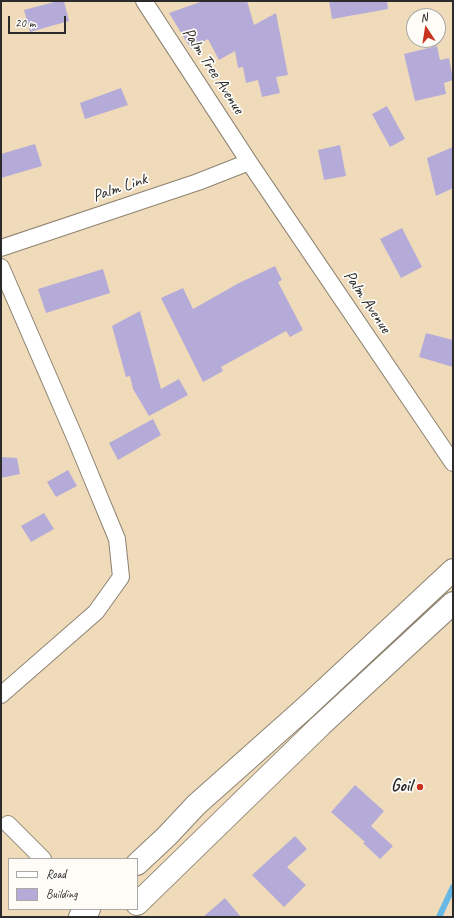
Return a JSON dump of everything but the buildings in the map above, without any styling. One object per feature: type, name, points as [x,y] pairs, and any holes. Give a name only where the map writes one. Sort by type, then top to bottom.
[{"type":"main road","points":[[138,863],[167,836],[196,805],[305,708],[453,570]]},
{"type":"main road","points":[[138,903],[310,736],[453,603]]},
{"type":"main road","points":[[123,917],[131,910]]},
{"type":"street","name":"Palm Tree Avenue","points":[[144,1],[250,162]]},
{"type":"street","name":"Palm Link","points":[[1,248],[198,182],[250,162]]},
{"type":"street","name":"Palm Avenue","points":[[250,162],[453,463]]},
{"type":"street","points":[[1,267],[117,539],[121,577],[96,612],[1,695]]},
{"type":"street","points":[[8,824],[42,858]]},
{"type":"waterway","points":[[439,917],[453,887]]},
{"type":"place","name":"Goil","points":[[420,787]]}]
